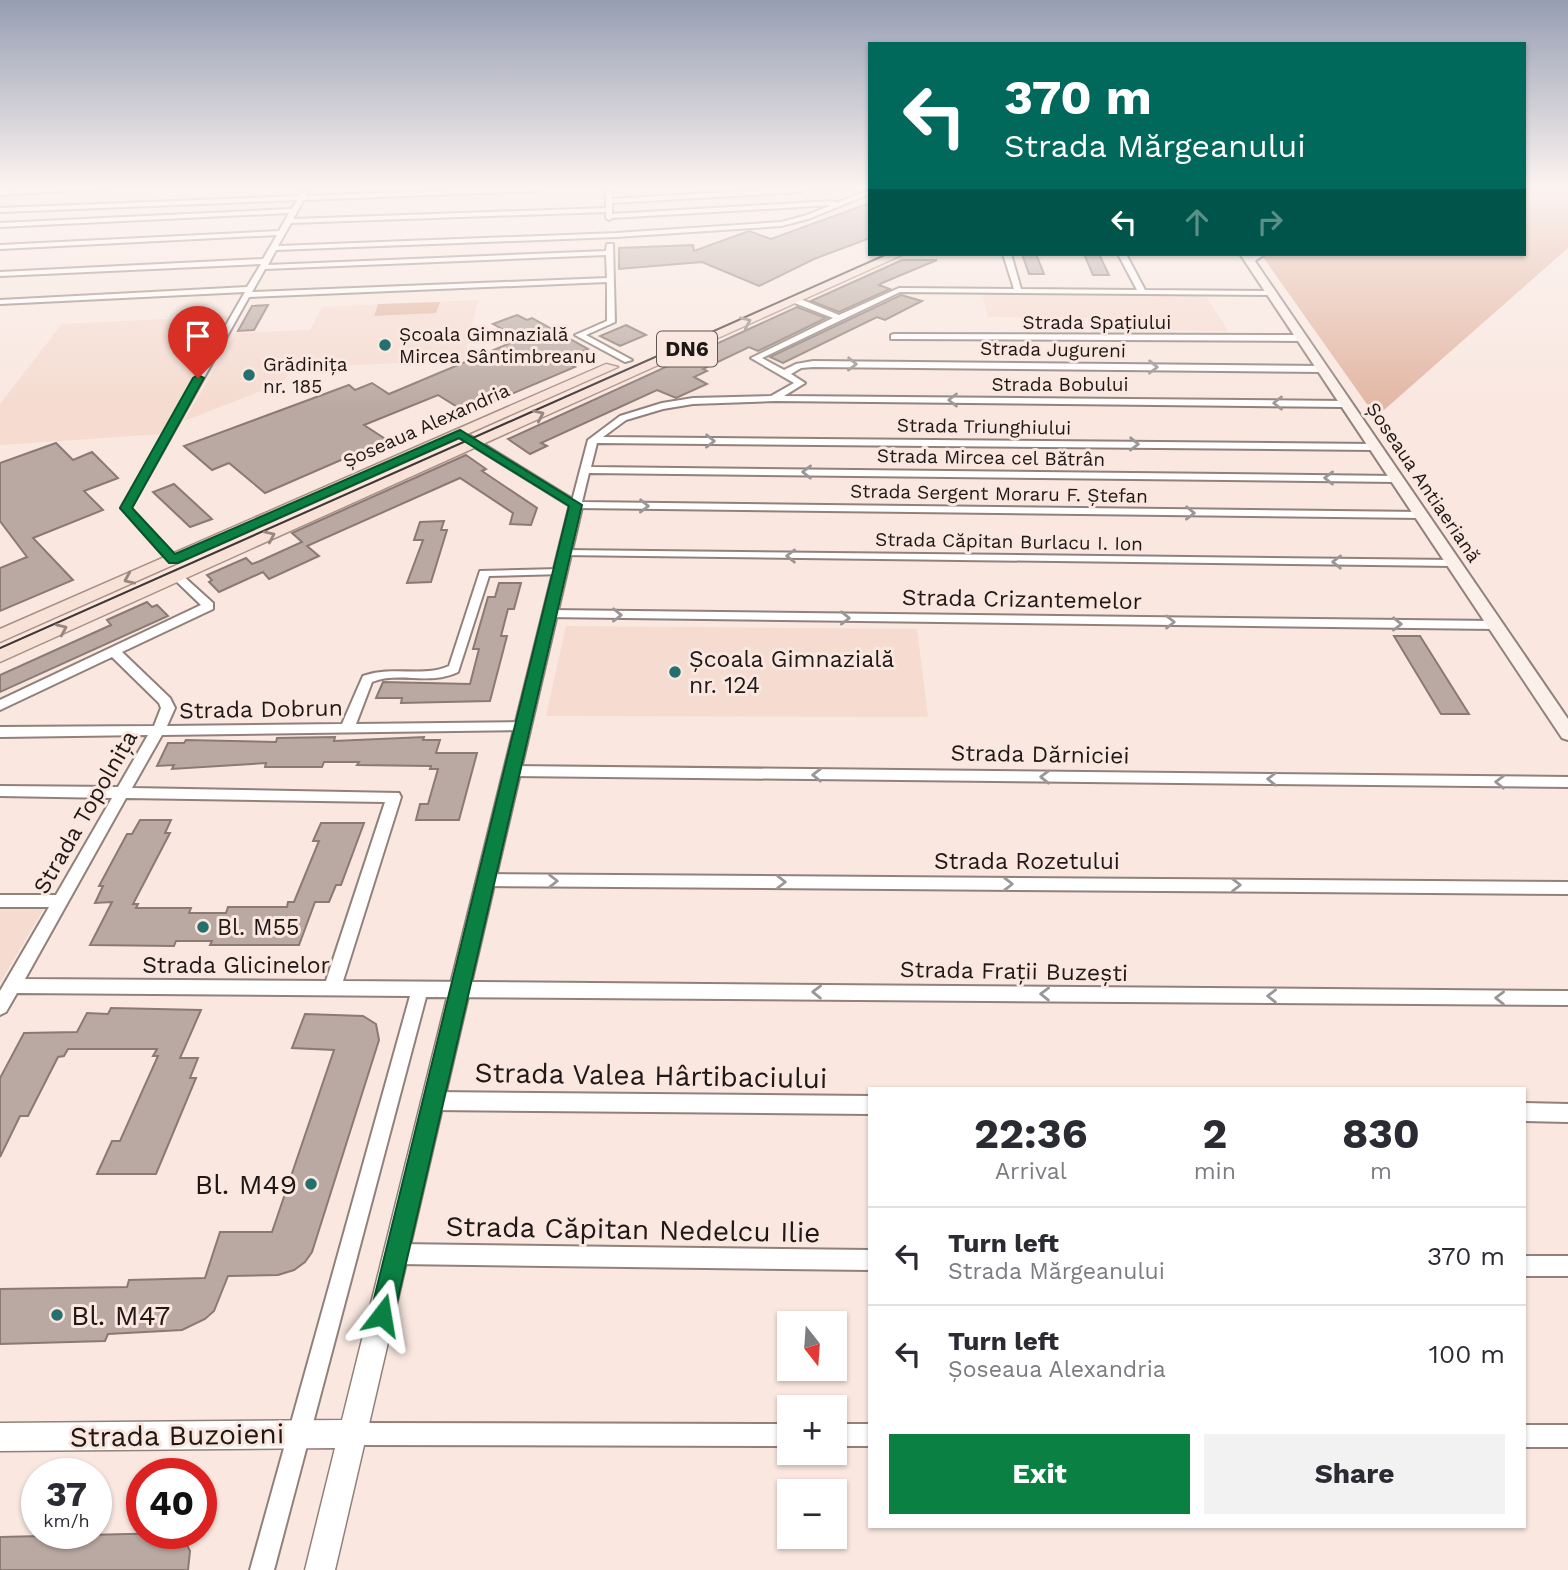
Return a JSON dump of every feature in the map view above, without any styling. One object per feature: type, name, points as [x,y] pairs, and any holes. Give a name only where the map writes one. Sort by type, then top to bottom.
[{"type":"main road","name":"Șoseaua Alexandria","points":[[0,636],[853,261]]},
{"type":"main road","name":"Șoseaua Alexandria","points":[[0,656],[882,261]]},
{"type":"main road","name":"Șoseaua Antiaeriană","points":[[1255,261],[1271,293],[1568,733]]},
{"type":"street","points":[[173,560],[126,508],[266,261]]},
{"type":"street","points":[[0,274],[350,261]]},
{"type":"street","points":[[610,261],[611,322],[579,335],[628,360]]},
{"type":"street","points":[[1009,261],[1018,290]]},
{"type":"street","points":[[1126,261],[1142,291]]},
{"type":"street","points":[[0,302],[610,280]]},
{"type":"street","points":[[773,399],[800,383],[755,358],[899,290],[1271,293]]},
{"type":"street","points":[[794,300],[839,318]]},
{"type":"street","name":"Strada Spațiului","points":[[894,337],[1301,338]]},
{"type":"street","name":"Strada Jugureni","points":[[786,373],[813,364],[1322,369]]},
{"type":"street","name":"Strada Bobului","points":[[593,440],[622,418],[662,406],[709,400],[1346,404]]},
{"type":"street","points":[[460,433],[576,505]]},
{"type":"street","points":[[320,1570],[593,440]]},
{"type":"street","name":"Strada Triunghiului","points":[[593,440],[1375,447]]},
{"type":"street","name":"Strada Mircea cel Bătrân","points":[[585,470],[1397,479]]},
{"type":"street","name":"Strada Sergent Moraru F. Ștefan","points":[[576,505],[1422,515]]},
{"type":"street","name":"Strada Căpitan Burlacu I. Ion","points":[[564,553],[1454,563]]},
{"type":"street","points":[[347,729],[367,679],[379,674],[442,674],[454,669],[484,573],[559,572]]},
{"type":"street","points":[[0,705],[208,606],[178,577]]},
{"type":"street","name":"Strada Crizantemelor","points":[[549,614],[1495,625]]},
{"type":"street","name":"Strada Topolnița","points":[[0,1007],[166,716],[168,708],[165,701],[113,651]]},
{"type":"street","name":"Strada Dobrun","points":[[0,732],[522,727]]},
{"type":"street","name":"Strada Dărniciei","points":[[512,772],[1568,782]]},
{"type":"street","points":[[0,791],[394,797],[332,989]]},
{"type":"street","name":"Strada Rozetului","points":[[485,880],[1568,888]]},
{"type":"street","points":[[0,901],[60,901]]},
{"type":"street","name":"Strada Glicinelor","points":[[12,986],[459,989]]},
{"type":"street","points":[[262,1570],[420,989]]},
{"type":"street","name":"Strada Frații Buzești","points":[[459,989],[1568,998]]},
{"type":"street","name":"Strada Valea Hârtibaciului","points":[[433,1101],[868,1105]]},
{"type":"street","points":[[1526,1112],[1568,1113]]},
{"type":"street","name":"Strada Căpitan Nedelcu Ilie","points":[[397,1254],[868,1260]]},
{"type":"street","points":[[1526,1266],[1568,1266]]},
{"type":"street","points":[[353,1434],[777,1435]]},
{"type":"street","name":"Strada Buzoieni","points":[[0,1437],[353,1434]]},
{"type":"street","points":[[847,1435],[868,1435]]},
{"type":"street","points":[[1526,1436],[1568,1436]]},
{"type":"shaded area","points":[[1266,261],[1553,261],[1376,417]]},
{"type":"shaded area","points":[[982,294],[1206,296],[1228,331],[1151,330],[1145,318],[988,317]]},
{"type":"shaded area","name":"Școala Gimnazială Mircea Sântimbreanu","points":[[478,300],[464,360],[292,368],[284,382],[184,421],[236,333],[310,330],[322,307]]},
{"type":"shaded area","points":[[440,302],[436,313],[374,316],[378,304]]},
{"type":"shaded area","points":[[230,316],[162,434],[0,445],[0,404],[62,324]]},
{"type":"shaded area","name":"Școala Gimnazială nr. 124","points":[[566,626],[917,629],[928,717],[546,716]]},
{"type":"shaded area","points":[[0,908],[44,908],[0,983]]},
{"type":"building","points":[[619,261],[809,261],[759,286],[702,262],[619,269]]},
{"type":"building","points":[[899,261],[934,261],[882,283],[879,285],[890,289],[839,312],[811,301]]},
{"type":"building","points":[[1025,261],[1039,261],[1044,274],[1029,274]]},
{"type":"building","points":[[1087,261],[1102,261],[1109,275],[1093,275]]},
{"type":"building","points":[[901,295],[922,301],[885,320],[877,317],[783,363],[770,357]]},
{"type":"building","points":[[268,305],[254,330],[238,331],[252,306]]},
{"type":"building","points":[[797,307],[826,318],[758,351],[749,347],[703,369],[707,371],[694,377],[707,384],[676,398],[657,390],[541,443],[547,446],[530,454],[508,439]]},
{"type":"building","points":[[517,315],[527,320],[532,318],[588,349],[562,360],[575,367],[467,413],[438,395],[364,425],[387,440],[265,493],[229,463],[212,470],[184,446],[349,385],[355,390],[372,383],[389,394],[520,339],[493,324]]},
{"type":"building","points":[[626,325],[646,335],[620,346],[600,336]]},
{"type":"building","points":[[56,443],[73,460],[92,452],[118,478],[84,491],[103,510],[33,538],[73,580],[0,611],[0,568],[27,557],[0,521],[0,463]]},
{"type":"building","points":[[466,455],[486,469],[482,471],[537,508],[531,525],[510,524],[513,513],[460,478],[307,546],[319,556],[269,579],[263,572],[219,592],[209,582],[212,580],[207,575],[246,558],[252,564],[302,542],[292,533]]},
{"type":"building","points":[[174,484],[212,519],[190,527],[153,492]]},
{"type":"building","points":[[444,521],[441,530],[447,530],[431,582],[407,583],[423,540],[414,540],[420,522]]},
{"type":"building","points":[[499,583],[521,583],[514,609],[508,609],[501,636],[507,636],[490,701],[401,703],[402,698],[376,698],[383,682],[470,684],[479,649],[473,649],[488,597],[495,597]]},
{"type":"building","points":[[147,602],[152,607],[157,605],[168,616],[0,692],[0,675],[111,625],[107,620]]},
{"type":"building","points":[[1394,636],[1420,636],[1469,714],[1441,714]]},
{"type":"building","points":[[335,737],[334,741],[424,737],[423,740],[440,740],[436,753],[477,753],[459,820],[416,820],[420,804],[428,804],[438,769],[430,769],[431,766],[324,762],[322,767],[265,767],[266,763],[172,769],[174,765],[157,766],[168,743],[184,743],[186,740],[276,742],[277,738]]},
{"type":"building","points":[[140,820],[171,820],[165,833],[170,833],[133,904],[138,904],[136,908],[191,908],[189,913],[226,913],[228,907],[287,907],[288,902],[294,902],[319,841],[313,841],[321,823],[364,823],[341,885],[336,885],[329,902],[315,902],[299,945],[210,945],[212,941],[176,941],[174,946],[90,945],[112,902],[95,903],[103,886],[99,886],[127,834],[132,834]]},
{"type":"building","points":[[111,1008],[201,1010],[180,1058],[198,1058],[190,1078],[196,1078],[156,1174],[97,1174],[112,1141],[120,1141],[158,1056],[153,1056],[157,1049],[68,1049],[64,1056],[58,1057],[28,1116],[20,1116],[0,1157],[0,1078],[24,1033],[77,1032],[87,1013],[108,1014]]},
{"type":"building","points":[[305,1014],[363,1016],[376,1024],[379,1040],[312,1252],[305,1262],[294,1270],[278,1275],[228,1276],[214,1311],[205,1319],[182,1330],[108,1334],[105,1341],[0,1344],[0,1289],[127,1287],[129,1280],[205,1278],[220,1232],[272,1232],[334,1050],[292,1048]]},
{"type":"building","points":[[112,1534],[126,1534],[126,1549],[189,1549],[188,1570],[0,1570],[0,1537],[21,1537],[21,1549],[112,1549]]},
{"type":"tram line","points":[[0,648],[871,261]]},
{"type":"place","name":"Școala Gimnazială Mircea Sântimbreanu","points":[[385,345]]},
{"type":"place","name":"Grădinița nr. 185","points":[[249,375]]},
{"type":"place","name":"Școala Gimnazială nr. 124","points":[[675,672]]},
{"type":"place","name":"Bl. M55","points":[[203,927]]},
{"type":"place","name":"Bl. M49","points":[[311,1184]]},
{"type":"place","name":"Bl. M47","points":[[57,1315]]},
{"type":"route","points":[[198,378],[126,508],[173,560],[460,433],[576,505],[382,1315]]}]
